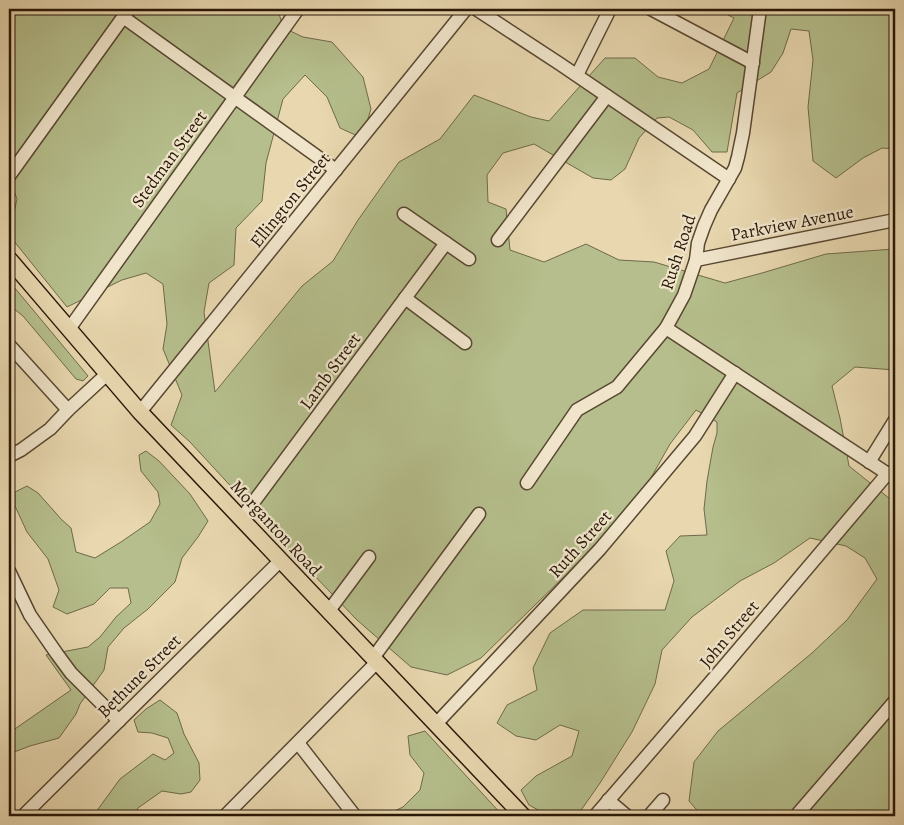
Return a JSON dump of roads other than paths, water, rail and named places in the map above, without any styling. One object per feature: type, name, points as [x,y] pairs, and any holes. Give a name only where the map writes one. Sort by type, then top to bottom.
[{"type":"main road","name":"Morganton Road","points":[[9,260],[140,412],[523,816]]},
{"type":"street","name":"Stedman Street","points":[[69,329],[298,9]]},
{"type":"street","name":"Ellington Street","points":[[140,412],[466,9]]},
{"type":"street","points":[[476,9],[577,75],[729,179]]},
{"type":"street","points":[[577,75],[610,9]]},
{"type":"street","points":[[651,9],[753,63]]},
{"type":"street","name":"Rush Road","points":[[527,483],[577,410],[618,387],[666,328],[684,295],[696,260],[698,243],[704,226],[735,168],[743,133],[760,9]]},
{"type":"street","points":[[9,176],[126,13],[235,97],[336,170]]},
{"type":"street","points":[[498,240],[607,96]]},
{"type":"street","points":[[404,214],[469,259]]},
{"type":"street","name":"Parkview Avenue","points":[[696,260],[895,220]]},
{"type":"street","name":"Lamb Street","points":[[241,520],[446,242]]},
{"type":"street","points":[[405,298],[465,343]]},
{"type":"street","points":[[666,328],[892,476]]},
{"type":"street","points":[[10,346],[68,410]]},
{"type":"street","name":"Ruth Street","points":[[436,724],[606,543],[695,436],[734,373]]},
{"type":"street","points":[[9,456],[50,429],[107,374]]},
{"type":"street","points":[[869,462],[895,420]]},
{"type":"street","name":"John Street","points":[[595,816],[892,476]]},
{"type":"street","points":[[225,816],[298,743],[375,660],[479,514]]},
{"type":"street","points":[[328,612],[369,557]]},
{"type":"street","name":"Bethune Street","points":[[23,816],[280,561]]},
{"type":"street","points":[[9,572],[30,615],[71,673],[119,721]]},
{"type":"street","points":[[796,816],[895,702]]},
{"type":"street","points":[[298,743],[355,816]]},
{"type":"street","points":[[608,800],[627,816]]},
{"type":"street","points":[[649,816],[663,800]]}]
